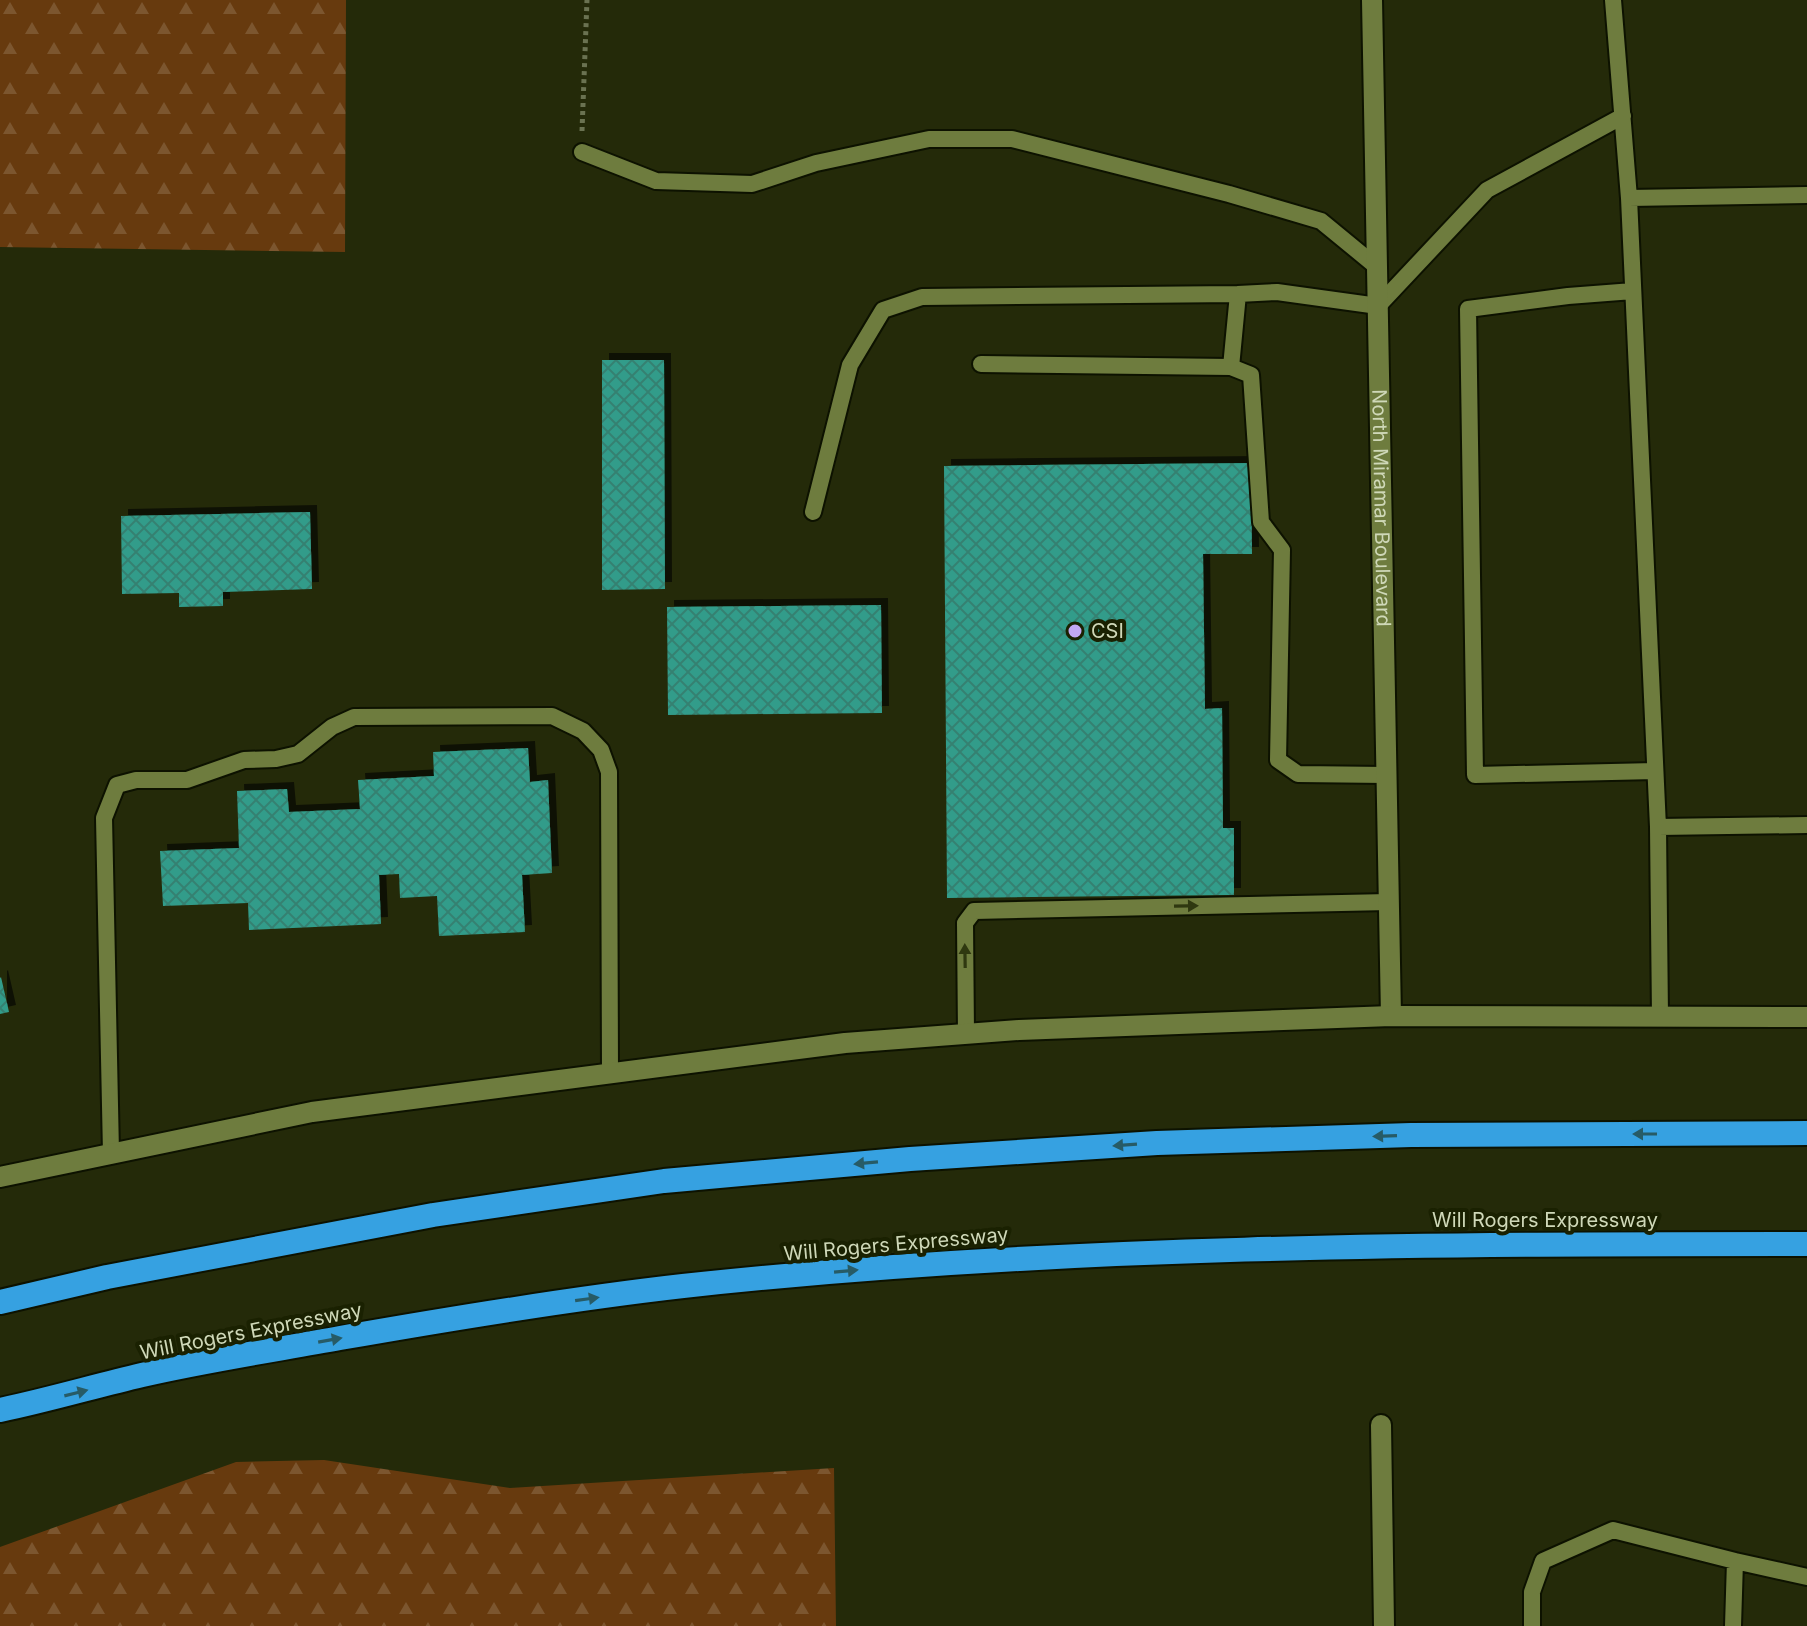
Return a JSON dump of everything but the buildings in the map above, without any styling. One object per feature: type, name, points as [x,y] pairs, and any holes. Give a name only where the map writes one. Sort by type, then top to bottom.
[{"type":"highway","points":[[1697,1134],[1807,1121]]},
{"type":"highway","points":[[0,1302],[107,1277],[433,1215],[664,1181],[910,1159],[1157,1143],[1411,1135],[1807,1133]]},
{"type":"highway","name":"Will Rogers Expressway","points":[[0,1410],[143,1375],[302,1345],[470,1315],[682,1286],[913,1265],[1068,1255],[1420,1244],[1807,1244]]},
{"type":"street","name":"North Miramar Boulevard","points":[[1372,0],[1391,1016]]},
{"type":"street","points":[[0,1177],[312,1112],[845,1043],[966,1034],[1391,1016],[1807,1017]]},
{"type":"street","points":[[1381,1425],[1384,1626]]},
{"type":"lane","points":[[1613,0],[1629,198],[1658,827],[1660,1017]]},
{"type":"lane","points":[[813,512],[850,365],[883,310],[922,297],[1277,292],[1378,306],[1487,190],[1623,116]]},
{"type":"lane","points":[[582,152],[656,181],[752,184],[816,163],[929,139],[1012,139],[1229,194],[1321,221],[1377,267]]},
{"type":"lane","points":[[1629,198],[1807,195]]},
{"type":"lane","points":[[1633,291],[1468,309],[1475,775],[1655,771]]},
{"type":"lane","points":[[1231,367],[1238,294]]},
{"type":"lane","points":[[981,364],[1231,367],[1251,375],[1261,522],[1282,550],[1278,760],[1298,774],[1386,775]]},
{"type":"lane","points":[[111,1153],[104,818],[117,785],[136,780],[187,780],[244,760],[276,759],[298,754],[332,727],[354,717],[552,716],[583,731],[601,750],[609,772],[610,1072]]},
{"type":"lane","points":[[1658,827],[1807,825]]},
{"type":"lane","points":[[966,1034],[965,923],[974,911],[1389,902]]},
{"type":"lane","points":[[1532,1626],[1532,1592],[1543,1561],[1613,1530],[1807,1577]]},
{"type":"lane","points":[[1733,1626],[1735,1561]]},
{"type":"path","points":[[582,152],[587,0]]},
{"type":"green space","points":[[0,0],[346,0],[345,252],[0,247]]},
{"type":"green space","points":[[324,1460],[510,1488],[834,1468],[836,1626],[0,1626],[0,1547],[236,1462]]},
{"type":"place","name":"CSI","points":[[1075,631]]}]
